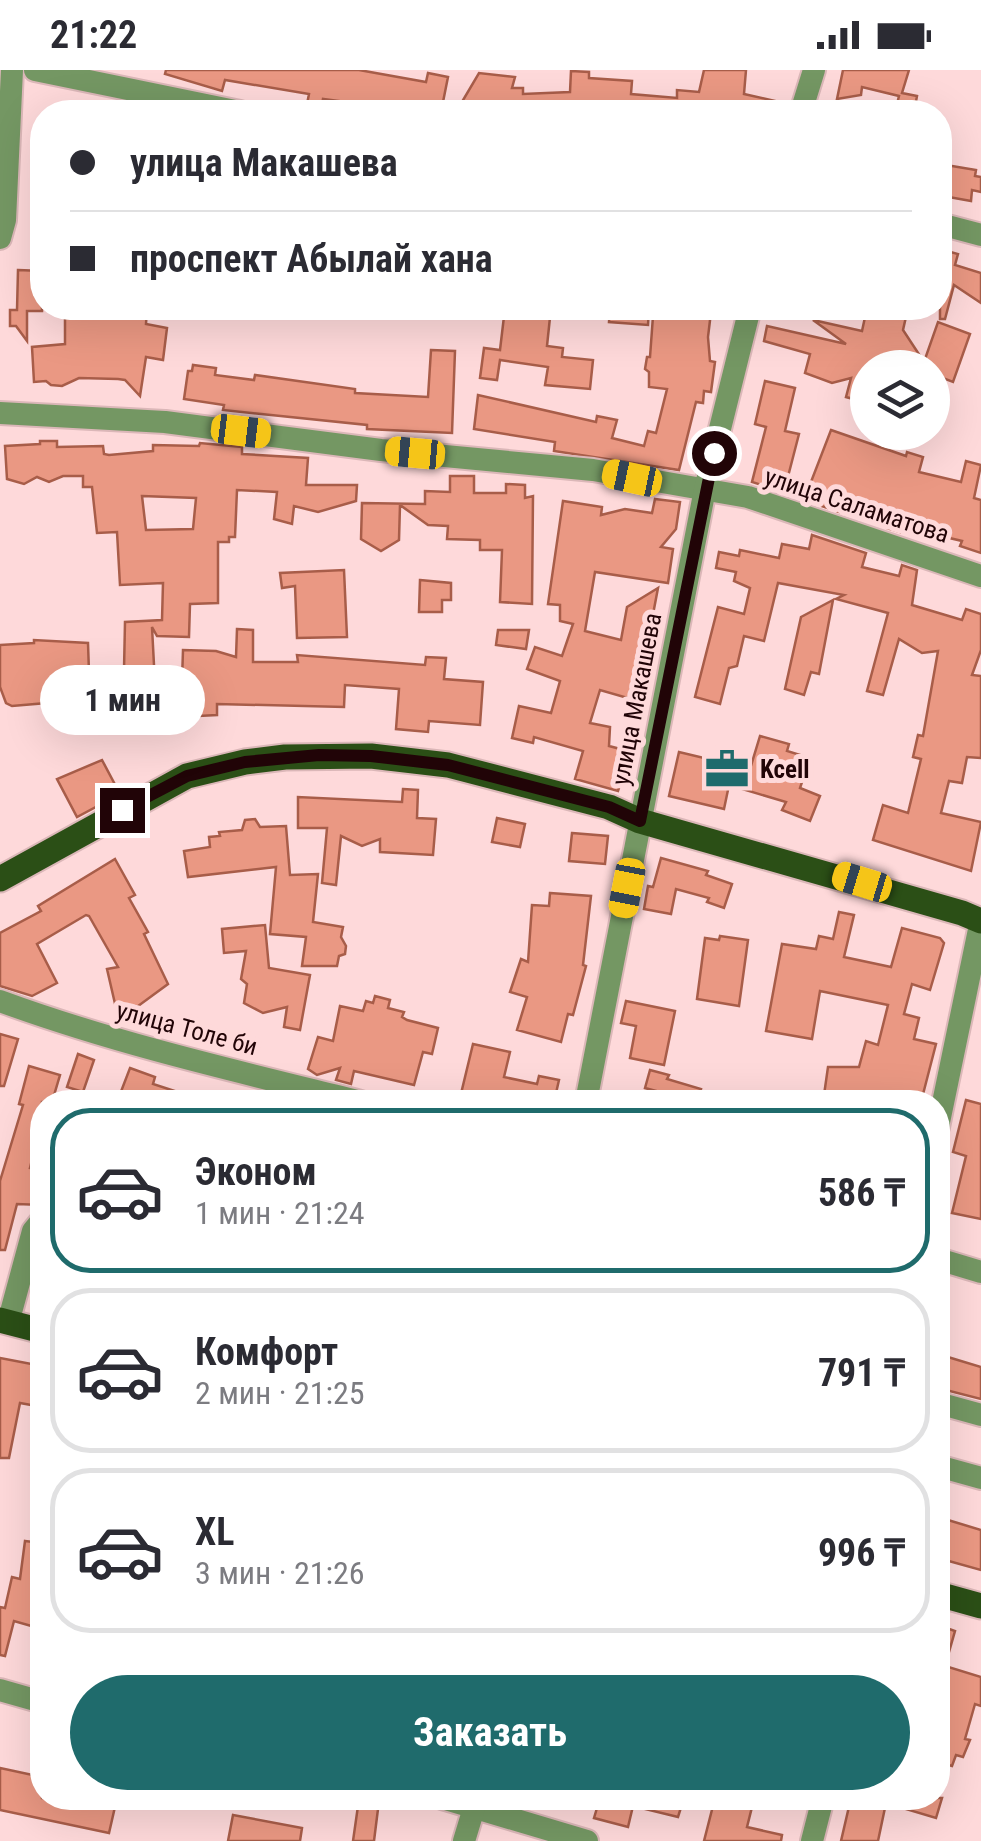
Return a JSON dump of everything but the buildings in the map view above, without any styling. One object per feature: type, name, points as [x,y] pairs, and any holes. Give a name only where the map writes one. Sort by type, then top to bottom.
[{"type":"main road","points":[[0,879],[187,776],[285,757],[371,756],[448,765],[609,807],[640,821],[829,872],[981,921]]},
{"type":"main road","points":[[4,1321],[30,1328]]},
{"type":"main road","points":[[950,1597],[981,1606]]},
{"type":"street","points":[[0,238],[5,220],[12,70]]},
{"type":"street","points":[[35,70],[181,100]]},
{"type":"street","points":[[805,100],[814,70]]},
{"type":"street","points":[[952,227],[981,234]]},
{"type":"street","name":"улица Макашева","points":[[588,1090],[706,490],[747,320]]},
{"type":"street","name":"улица Саламатова","points":[[0,413],[165,422],[381,450],[548,464],[706,490],[812,517],[981,576]]},
{"type":"street","points":[[946,1090],[981,921]]},
{"type":"street","name":"улица Толе би","points":[[0,1001],[166,1052],[314,1090]]},
{"type":"street","points":[[4,1321],[30,1240]]},
{"type":"street","points":[[950,1263],[981,1272]]},
{"type":"street","points":[[950,1406],[981,1415]]},
{"type":"street","points":[[950,1469],[981,1478]]},
{"type":"street","points":[[0,1690],[30,1699]]},
{"type":"street","points":[[464,1841],[474,1810]]},
{"type":"street","points":[[496,1810],[587,1841]]},
{"type":"street","points":[[812,1841],[821,1810]]},
{"type":"place","name":"Kcell","points":[[727,769]]},
{"type":"route","points":[[122,810],[187,776],[245,762],[319,755],[371,756],[448,765],[609,807],[640,821],[714,453]]}]
